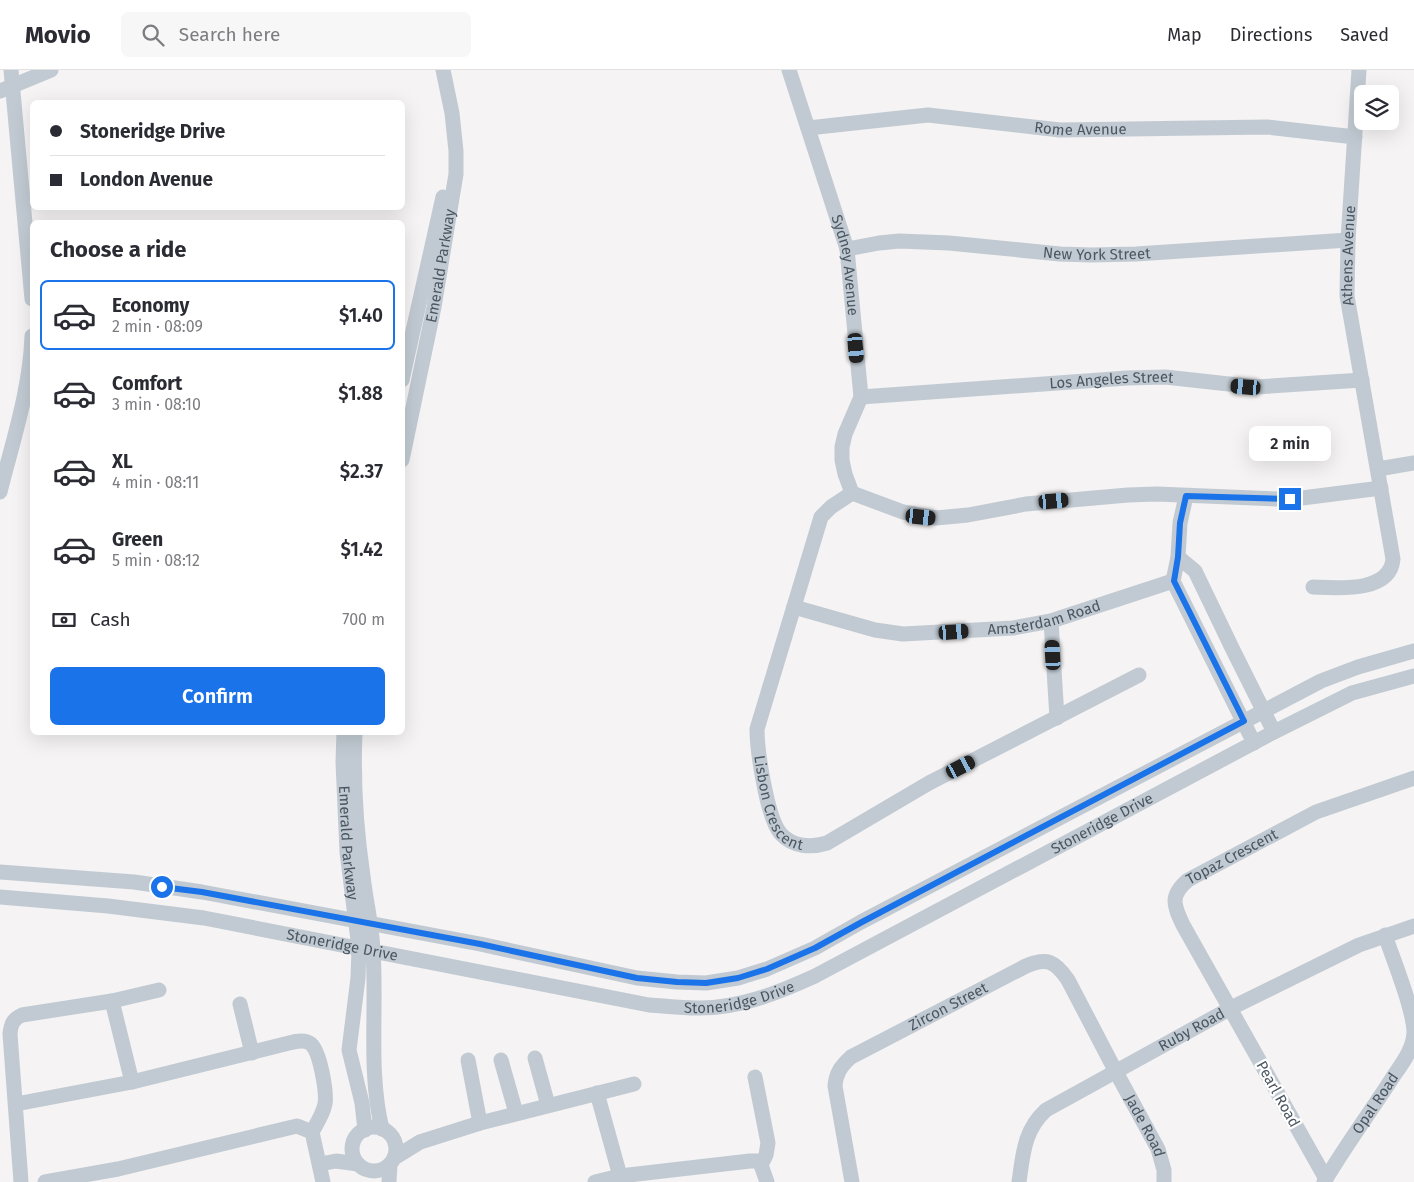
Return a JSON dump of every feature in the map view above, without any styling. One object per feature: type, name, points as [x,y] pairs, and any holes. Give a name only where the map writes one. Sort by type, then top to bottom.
[{"type":"street","points":[[11,70],[6,88],[30,283]]},
{"type":"street","points":[[6,88],[51,70]]},
{"type":"street","name":"Emerald Parkway","points":[[405,367],[439,217],[447,172],[443,101],[432,70]]},
{"type":"street","name":"Emerald Parkway","points":[[405,446],[434,307],[455,182],[456,151],[452,113],[443,70]]},
{"type":"street","name":"Sydney Avenue","points":[[789,70],[848,250],[861,396],[845,434],[842,447],[845,474],[852,493]]},
{"type":"street","name":"Athens Avenue","points":[[1313,587],[1361,587],[1382,579],[1388,574],[1392,568],[1393,559],[1347,296],[1348,240],[1359,70]]},
{"type":"street","name":"Rome Avenue","points":[[808,128],[928,115],[1060,130],[1267,127],[1355,137]]},
{"type":"street","name":"New York Street","points":[[848,250],[879,243],[900,241],[949,243],[1060,254],[1091,255],[1136,254],[1348,240]]},
{"type":"street","points":[[0,492],[27,389],[30,357]]},
{"type":"street","name":"Los Angeles Street","points":[[861,396],[1128,378],[1165,378],[1256,387],[1362,380]]},
{"type":"street","points":[[1378,469],[1414,463]]},
{"type":"street","points":[[852,493],[903,512],[936,518],[968,515],[1035,503],[1142,494],[1277,499],[1311,497],[1381,488]]},
{"type":"street","name":"Lisbon Crescent","points":[[852,493],[830,507],[821,517],[760,718],[757,738],[766,790],[775,826],[788,840],[797,844],[817,846],[827,843],[929,782],[1139,675]]},
{"type":"street","points":[[1186,496],[1180,523],[1178,557],[1174,581],[1254,743]]},
{"type":"street","points":[[1178,557],[1195,571],[1235,656],[1274,732]]},
{"type":"street","name":"Amsterdam Road","points":[[794,608],[875,630],[903,634],[1012,628],[1051,621],[1174,581]]},
{"type":"street","points":[[1051,621],[1057,718]]},
{"type":"street","name":"Stoneridge Drive","points":[[0,872],[134,882],[202,892],[364,924],[480,944],[637,978],[706,983],[738,978],[767,969],[815,948],[870,917],[1330,678],[1358,667],[1414,651]]},
{"type":"street","name":"Stoneridge Drive","points":[[0,897],[108,906],[204,918],[649,1005],[697,1008],[723,1007],[784,990],[816,976],[1274,732],[1352,693],[1414,676]]},
{"type":"street","name":"Emerald Parkway","points":[[344,735],[343,762],[347,852],[364,924]]},
{"type":"street","name":"Emerald Parkway","points":[[355,735],[354,760],[363,876],[364,924],[375,1088],[377,1107],[387,1134]]},
{"type":"street","name":"Topaz Crescent","points":[[1231,1008],[1174,903],[1175,895],[1180,887],[1188,880],[1316,812],[1414,778]]},
{"type":"street","name":"Ruby Road","points":[[1019,1182],[1025,1143],[1034,1123],[1039,1116],[1055,1104],[1231,1008],[1359,945],[1414,926]]},
{"type":"street","name":"Opal Road","points":[[1325,1180],[1363,1125],[1406,1056],[1412,1043],[1414,1032],[1411,1010],[1384,935]]},
{"type":"street","name":"Emerald Parkway","points":[[365,1130],[362,1104],[349,1050],[358,978],[367,950]]},
{"type":"street","name":"Zircon Street","points":[[852,1182],[835,1086],[838,1071],[843,1064],[851,1057],[1034,962],[1048,961],[1061,969],[1116,1072]]},
{"type":"street","points":[[21,1182],[10,1034],[11,1026],[17,1018],[112,1001],[159,990]]},
{"type":"street","points":[[112,1001],[132,1082]]},
{"type":"street","points":[[240,1004],[252,1053]]},
{"type":"street","name":"Pearl Road","points":[[1231,1008],[1325,1180]]},
{"type":"street","points":[[16,1104],[132,1082],[298,1041],[305,1041],[315,1049],[326,1096],[324,1109],[312,1132],[324,1182]]},
{"type":"street","points":[[535,1058],[548,1105]]},
{"type":"street","points":[[468,1060],[480,1123]]},
{"type":"street","points":[[501,1060],[516,1113]]},
{"type":"street","name":"Jade Road","points":[[1116,1072],[1158,1148],[1164,1170],[1164,1182]]},
{"type":"street","points":[[756,1077],[768,1137],[767,1150],[761,1164],[767,1182]]},
{"type":"street","points":[[320,1164],[336,1161],[368,1172],[377,1171],[420,1142],[516,1113],[634,1084]]},
{"type":"street","points":[[597,1093],[620,1176]]},
{"type":"street","points":[[45,1182],[118,1170],[288,1127],[297,1126],[312,1132]]},
{"type":"street","points":[[368,1172],[352,1151],[356,1137],[365,1130],[375,1128],[387,1134],[420,1142]]},
{"type":"street","points":[[387,1134],[395,1144],[389,1182]]},
{"type":"street","points":[[336,1161],[353,1144]]},
{"type":"street","points":[[594,1182],[620,1176],[750,1161],[761,1164]]},
{"type":"route","points":[[162,887],[202,892],[480,944],[637,978],[706,983],[738,978],[767,969],[815,948],[1244,721],[1174,581],[1178,557],[1180,523],[1186,496],[1290,499]]}]
